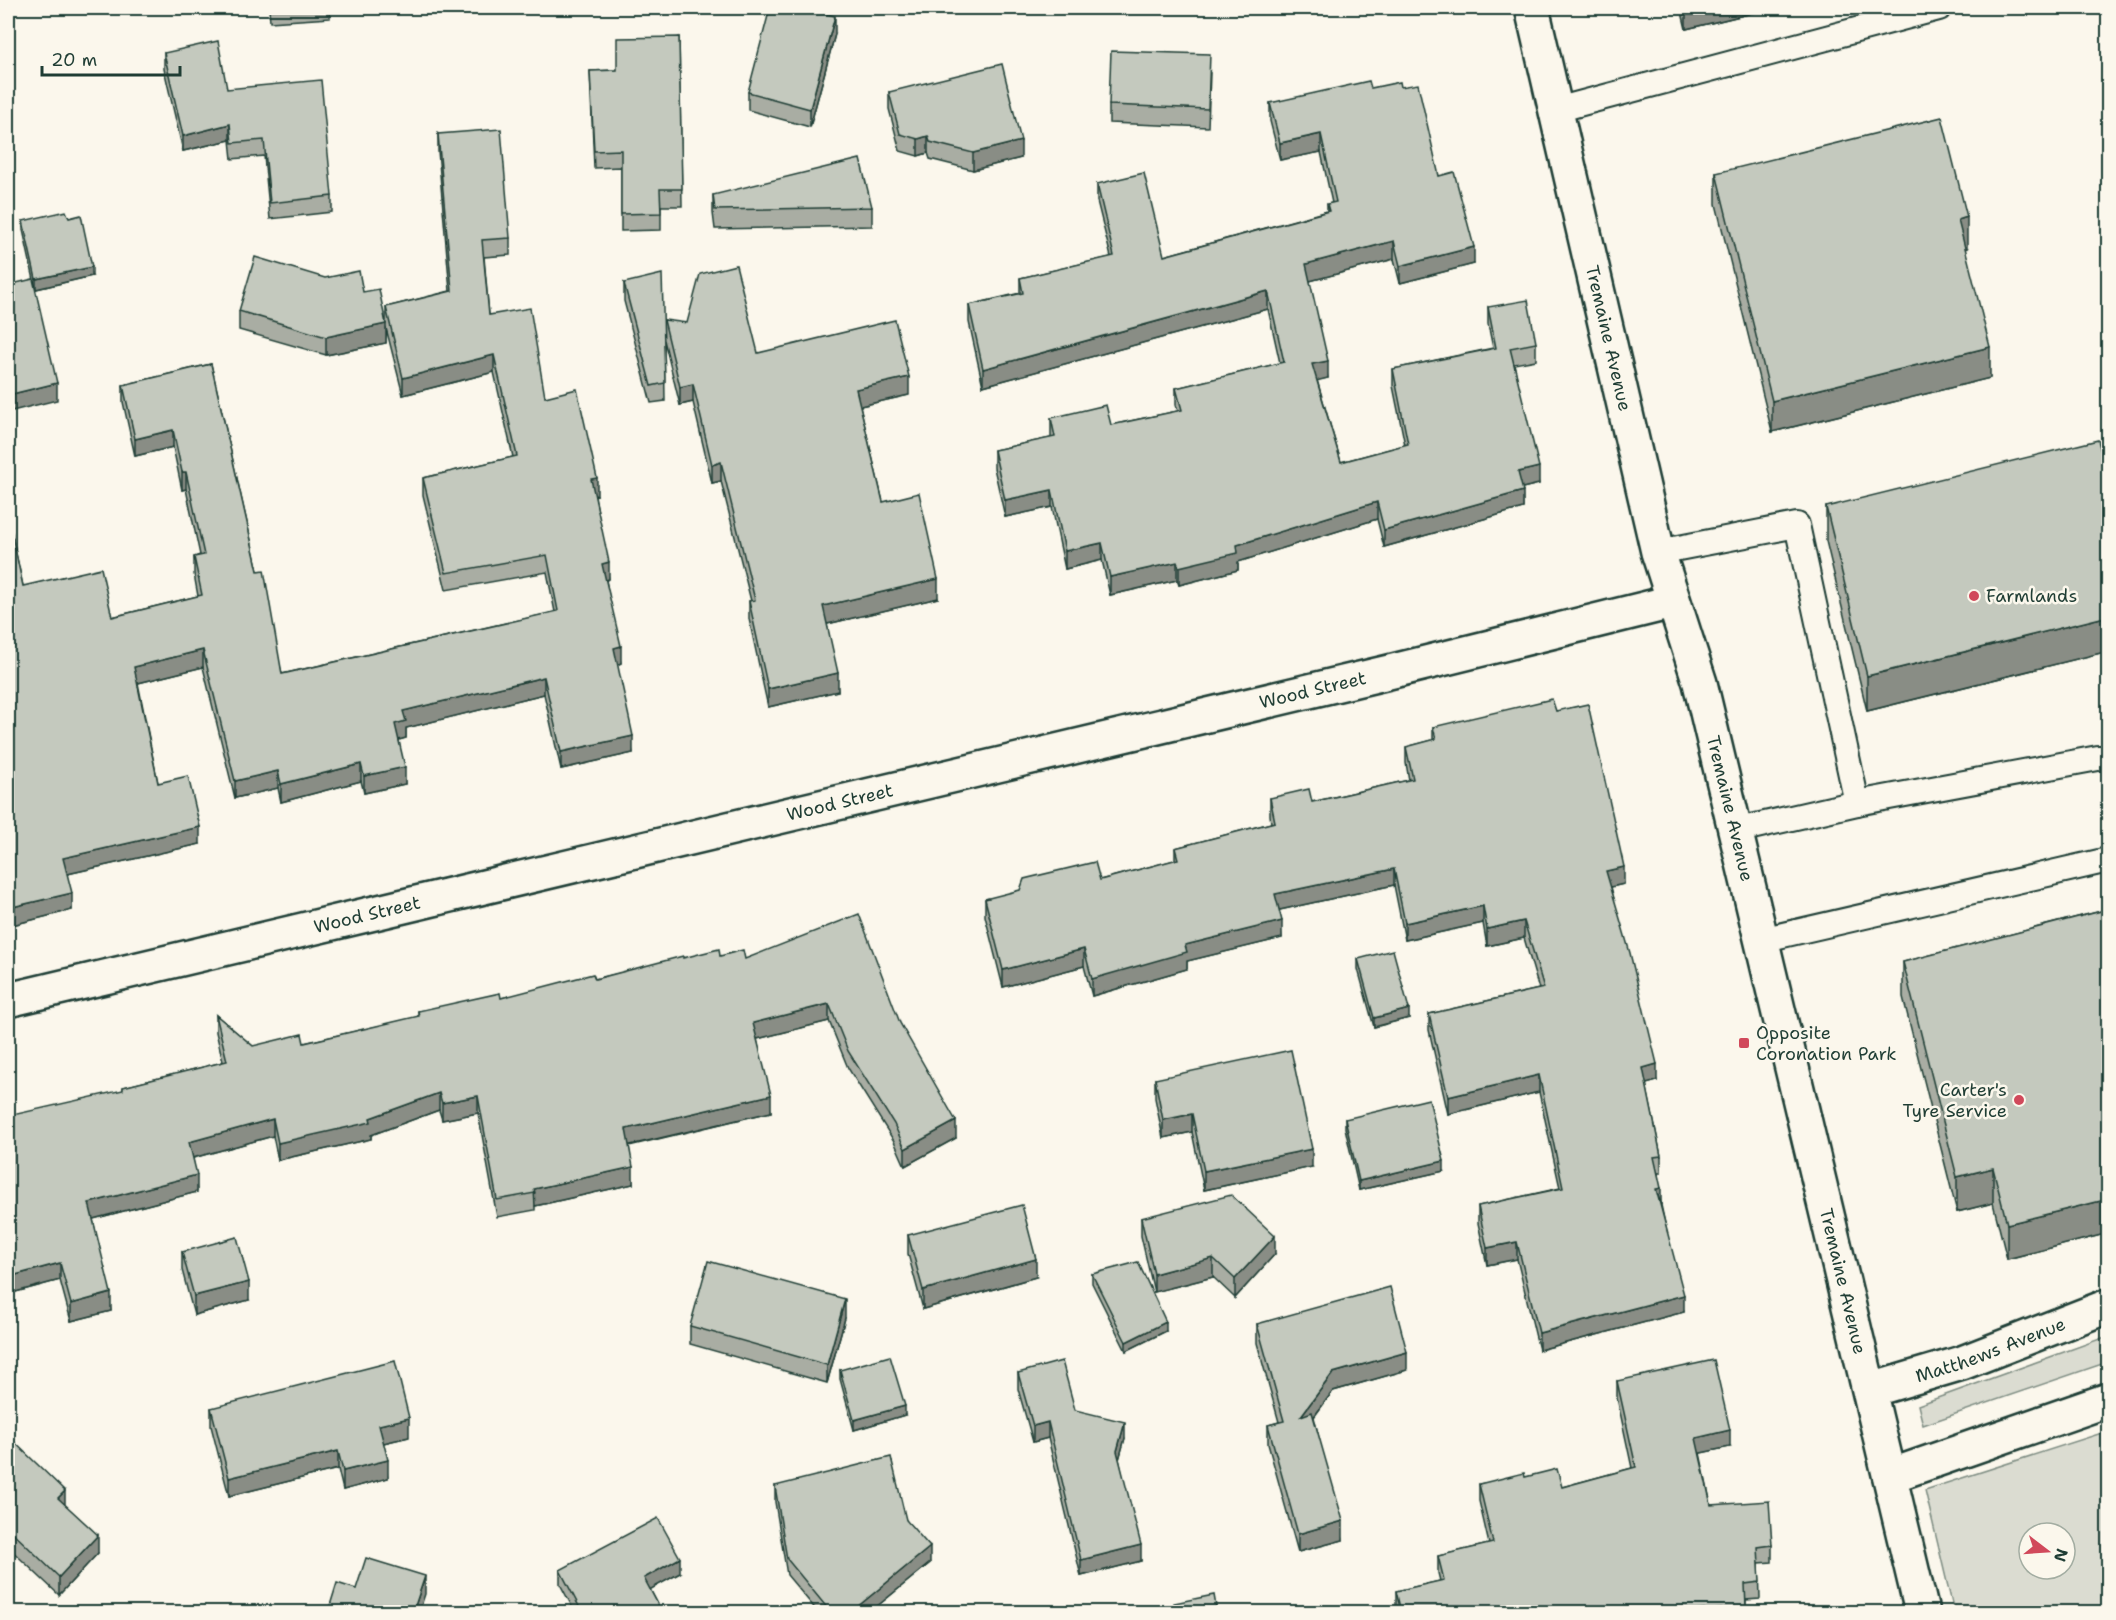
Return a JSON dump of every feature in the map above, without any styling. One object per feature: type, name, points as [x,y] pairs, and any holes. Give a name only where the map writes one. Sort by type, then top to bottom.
[{"type":"street","name":"Tremaine Avenue","points":[[1532,8],[1658,552],[1672,602],[1700,683],[1871,1390],[1922,1612]]},
{"type":"street","name":"Wood Street","points":[[8,1000],[1378,675],[1672,602]]},
{"type":"street","name":"Matthews Avenue","points":[[1871,1390],[1962,1363],[2109,1306]]},
{"type":"street","points":[[1890,1476],[2109,1400]]},
{"type":"lane","points":[[1556,110],[1939,8]]},
{"type":"lane","points":[[1658,552],[1797,525],[1857,803]]},
{"type":"lane","points":[[1734,831],[1857,803],[2098,758],[2109,758]]},
{"type":"lane","points":[[1761,940],[2109,860]]},
{"type":"shaded area","points":[[2108,1336],[2108,1362],[1923,1425],[1918,1405]]},
{"type":"shaded area","points":[[2108,1431],[2108,1612],[1954,1612],[1925,1490]]},
{"type":"building","points":[[770,8],[803,8],[835,16],[810,109],[748,92]]},
{"type":"building","points":[[679,37],[682,189],[660,189],[661,213],[621,214],[621,150],[594,151],[590,71],[617,70],[617,38]]},
{"type":"building","points":[[218,41],[227,89],[321,80],[332,196],[270,203],[264,140],[232,143],[230,124],[183,136],[164,53]]},
{"type":"building","points":[[1111,51],[1210,54],[1208,109],[1109,105]]},
{"type":"building","points":[[1002,64],[1021,141],[973,153],[930,142],[928,136],[918,139],[900,134],[889,92]]},
{"type":"building","points":[[1369,81],[1371,88],[1400,82],[1401,87],[1418,84],[1439,176],[1454,172],[1474,247],[1400,266],[1394,241],[1306,264],[1328,361],[1312,364],[1341,462],[1408,444],[1393,369],[1496,348],[1488,307],[1528,300],[1536,343],[1510,348],[1539,467],[1518,472],[1523,491],[1384,530],[1377,502],[1237,545],[1238,553],[1179,567],[1177,562],[1110,577],[1102,543],[1065,551],[1052,490],[1005,500],[994,450],[1055,437],[1051,418],[1106,405],[1111,425],[1182,410],[1176,388],[1284,362],[1268,291],[983,369],[969,305],[1023,293],[1020,278],[1114,256],[1097,184],[1144,173],[1164,256],[1329,211],[1327,204],[1336,202],[1321,134],[1280,143],[1270,103]]},
{"type":"building","points":[[1942,117],[1967,217],[1958,220],[1990,347],[1772,401],[1716,173]]},
{"type":"building","points":[[501,129],[510,238],[482,240],[489,315],[530,308],[545,397],[577,389],[597,478],[591,479],[609,562],[602,564],[621,646],[614,648],[633,736],[561,752],[544,677],[403,711],[406,721],[395,724],[405,767],[364,776],[361,764],[281,784],[278,771],[235,781],[203,650],[134,667],[158,783],[188,776],[200,827],[63,858],[72,893],[8,908],[8,516],[23,586],[101,568],[112,617],[202,595],[194,557],[204,555],[186,472],[182,472],[173,430],[135,439],[123,385],[211,364],[258,571],[264,570],[282,674],[558,611],[547,555],[446,573],[423,478],[517,456],[494,355],[403,378],[386,307],[452,291],[438,134]]},
{"type":"building","points":[[860,159],[872,207],[715,210],[713,195]]},
{"type":"building","points":[[66,211],[69,218],[81,215],[92,267],[36,279],[23,221]]},
{"type":"building","points":[[255,257],[325,278],[359,271],[363,292],[379,289],[386,324],[326,337],[239,311]]},
{"type":"building","points":[[736,265],[758,353],[895,320],[909,377],[856,389],[883,502],[919,493],[938,579],[823,606],[838,673],[768,689],[749,601],[755,600],[721,462],[712,465],[693,384],[680,387],[664,320],[687,323],[700,274]]},
{"type":"building","points":[[662,274],[665,383],[651,386],[624,283]]},
{"type":"building","points":[[33,279],[57,383],[8,395],[8,285]]},
{"type":"building","name":"Farmlands","points":[[2098,440],[2109,483],[2109,616],[1867,676],[1826,507]]},
{"type":"building","points":[[1552,699],[1556,711],[1588,704],[1624,867],[1606,871],[1630,953],[1657,1064],[1643,1068],[1661,1156],[1654,1157],[1661,1188],[1656,1189],[1684,1295],[1539,1333],[1517,1242],[1487,1248],[1478,1206],[1563,1188],[1539,1075],[1448,1097],[1429,1014],[1544,988],[1524,921],[1487,929],[1483,906],[1405,923],[1394,869],[1275,894],[1282,921],[1185,945],[1187,952],[1092,979],[1084,949],[1003,970],[985,899],[1020,890],[1024,879],[1095,862],[1100,880],[1178,859],[1175,848],[1275,822],[1270,798],[1309,789],[1312,802],[1413,779],[1406,747],[1436,739],[1433,727]]},
{"type":"building","name":"Carter's Tyre Service","points":[[2109,909],[2109,1199],[2007,1224],[1993,1168],[1957,1177],[1903,962]]},
{"type":"building","points":[[859,914],[900,1023],[956,1121],[905,1149],[894,1124],[848,1051],[829,1004],[753,1023],[771,1095],[626,1129],[633,1167],[534,1189],[535,1193],[497,1200],[478,1096],[442,1103],[439,1093],[370,1118],[371,1122],[278,1143],[273,1119],[189,1142],[197,1175],[89,1203],[111,1293],[71,1304],[60,1263],[8,1277],[8,1116],[123,1090],[123,1087],[227,1061],[216,1015],[253,1046],[302,1034],[304,1043],[419,1016],[418,1011],[500,993],[501,998],[593,974],[595,979],[719,949],[720,956],[743,950],[745,959]]},
{"type":"building","points":[[1393,950],[1409,1009],[1374,1018],[1358,959]]},
{"type":"building","points":[[1291,1050],[1312,1149],[1204,1171],[1192,1114],[1163,1120],[1155,1079]]},
{"type":"building","points":[[1429,1099],[1444,1161],[1359,1181],[1345,1119]]},
{"type":"building","points":[[1231,1195],[1275,1236],[1235,1279],[1213,1258],[1154,1274],[1141,1218]]},
{"type":"building","points":[[1022,1205],[1036,1259],[923,1290],[908,1235]]},
{"type":"building","points":[[237,1237],[249,1282],[194,1296],[182,1252]]},
{"type":"building","points":[[708,1261],[845,1299],[827,1365],[690,1326]]},
{"type":"building","points":[[1138,1262],[1166,1322],[1126,1342],[1092,1274]]},
{"type":"building","points":[[1390,1287],[1407,1352],[1333,1373],[1301,1416],[1312,1412],[1343,1521],[1298,1534],[1268,1425],[1284,1421],[1257,1324]]},
{"type":"building","points":[[890,1356],[905,1406],[854,1420],[840,1370]]},
{"type":"building","points":[[1714,1360],[1730,1430],[1696,1438],[1711,1505],[1769,1501],[1772,1545],[1758,1547],[1760,1582],[1745,1584],[1746,1608],[1674,1612],[1401,1612],[1396,1591],[1444,1580],[1438,1556],[1493,1543],[1479,1484],[1524,1473],[1525,1477],[1557,1469],[1562,1487],[1636,1467],[1617,1381]]},
{"type":"building","points":[[395,1361],[409,1418],[379,1425],[388,1460],[343,1471],[338,1451],[229,1478],[211,1408]]},
{"type":"building","points":[[1062,1361],[1075,1410],[1125,1422],[1117,1451],[1141,1545],[1081,1560],[1048,1422],[1033,1426],[1018,1373]]},
{"type":"building","points":[[8,1436],[65,1491],[58,1498],[98,1535],[59,1577],[8,1528]]},
{"type":"building","points":[[891,1457],[906,1520],[930,1547],[851,1612],[821,1612],[829,1610],[787,1559],[775,1486]]},
{"type":"building","points":[[658,1518],[680,1558],[644,1578],[662,1612],[582,1612],[560,1570]]},
{"type":"building","points":[[366,1558],[425,1576],[413,1612],[328,1612],[337,1583],[356,1589]]},
{"type":"building","points":[[1214,1595],[1217,1612],[1176,1612],[1174,1603]]},
{"type":"place","name":"Farmlands","points":[[1974,596]]},
{"type":"place","name":"Opposite Coronation Park","points":[[1744,1043]]},
{"type":"place","name":"Carter's Tyre Service","points":[[2019,1100]]}]
